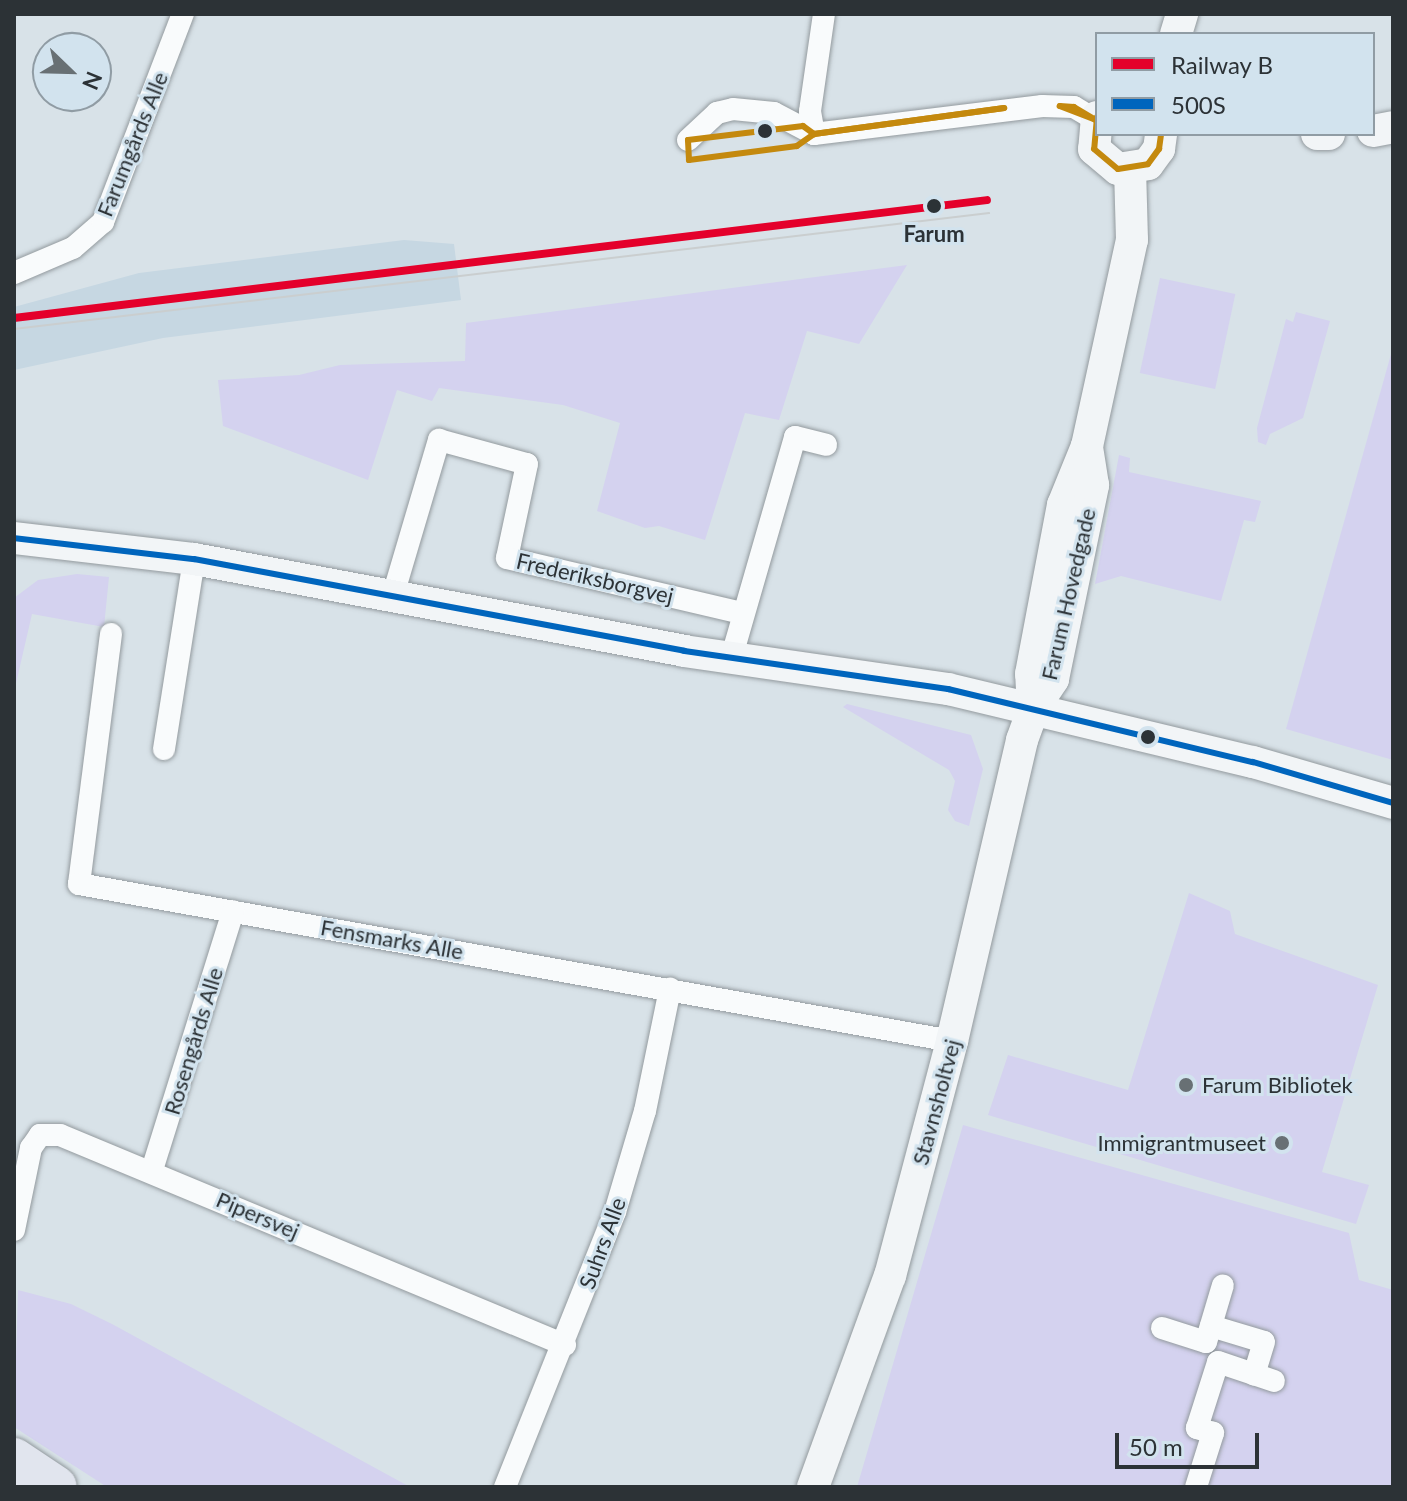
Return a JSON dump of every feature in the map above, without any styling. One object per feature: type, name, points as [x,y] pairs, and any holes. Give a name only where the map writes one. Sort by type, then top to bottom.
[{"type":"highway","points":[[14,1459],[56,1487]]},
{"type":"street","name":"Farumgårds Alle","points":[[14,273],[73,248],[103,222],[183,14]]},
{"type":"street","points":[[814,134],[810,111],[824,14]]},
{"type":"street","points":[[688,140],[717,113],[733,109],[774,113],[814,134],[1042,106],[1074,107],[1095,118]]},
{"type":"street","points":[[1095,123],[1092,137],[1098,156],[1110,167],[1130,170],[1154,157],[1160,136]]},
{"type":"street","name":"Farum Hovedgade","points":[[1033,709],[1031,674],[1063,505],[1087,446],[1132,240],[1130,170]]},
{"type":"street","points":[[731,659],[795,437],[826,445]]},
{"type":"street","name":"Frederiksborgvej","points":[[393,595],[439,440],[527,464],[507,558],[742,613]]},
{"type":"street","points":[[14,538],[194,559],[731,659],[948,689],[1253,762],[1393,803]]},
{"type":"street","points":[[164,749],[194,559]]},
{"type":"street","name":"Fensmarks Alle","points":[[111,634],[79,884],[952,1041]]},
{"type":"street","name":"Stavnsholtvej","points":[[813,1487],[890,1276],[952,1041],[1033,709]]},
{"type":"street","name":"Rosengårds Alle","points":[[152,1170],[233,911]]},
{"type":"street","name":"Suhrs Alle","points":[[505,1487],[565,1345],[615,1212],[645,1111],[670,989]]},
{"type":"street","name":"Pipersvej","points":[[14,1230],[31,1148],[40,1135],[60,1135],[152,1170],[565,1345]]},
{"type":"street","points":[[1196,1487],[1213,1433],[1197,1428],[1217,1342],[1223,1285]]},
{"type":"street","points":[[1162,1328],[1217,1342],[1264,1342],[1264,1378],[1217,1342]]},
{"type":"shaded area","points":[[404,240],[454,244],[461,300],[163,338],[14,370],[14,307],[139,273]]},
{"type":"shaded area","points":[[907,265],[859,344],[807,331],[779,420],[745,413],[705,540],[659,526],[645,528],[597,511],[620,423],[563,405],[439,388],[432,401],[397,390],[368,480],[223,426],[218,380],[299,375],[340,365],[465,361],[466,323]]},
{"type":"shaded area","points":[[1160,278],[1235,294],[1215,389],[1140,373]]},
{"type":"shaded area","points":[[1296,312],[1330,321],[1303,418],[1270,434],[1266,445],[1258,442],[1257,428],[1286,319],[1293,322]]},
{"type":"shaded area","points":[[1393,347],[1393,760],[1286,729]]},
{"type":"shaded area","points":[[1119,455],[1130,458],[1129,472],[1261,501],[1255,522],[1244,520],[1221,601],[1121,576],[1095,584]]},
{"type":"shaded area","points":[[77,574],[109,577],[104,627],[32,614],[14,692],[14,598],[38,580]]},
{"type":"shaded area","points":[[847,704],[971,735],[983,769],[969,826],[955,821],[948,810],[955,781],[949,770],[843,707]]},
{"type":"shaded area","points":[[1189,893],[1230,911],[1235,934],[1378,985],[1322,1172],[1369,1185],[1356,1224],[988,1115],[1008,1055],[1128,1090]]},
{"type":"shaded area","points":[[963,1125],[1349,1233],[1359,1280],[1393,1290],[1393,1487],[857,1487]]},
{"type":"shaded area","points":[[18,1290],[71,1304],[112,1324],[410,1487],[107,1487],[14,1427]]},
{"type":"tram line","points":[[14,329],[989,213]]},
{"type":"rail line","name":"B","points":[[14,318],[987,200]]},
{"type":"transit line","points":[[1060,106],[1074,107],[1095,119]]},
{"type":"transit line","points":[[1060,106],[1095,120]]},
{"type":"transit line","points":[[814,134],[1004,108]]},
{"type":"transit line","points":[[814,134],[1004,108]]},
{"type":"transit line","points":[[803,126],[814,134],[797,146],[689,160],[688,140],[803,126]]},
{"type":"transit line","points":[[1095,136],[1094,149],[1118,169],[1148,164],[1159,149],[1161,136]]},
{"type":"transit line","name":"500S","points":[[14,538],[194,559],[684,651],[948,689],[1253,762],[1393,803]]},
{"type":"place","name":"Farum","points":[[934,206]]},
{"type":"place","name":"Farum Bibliotek","points":[[1186,1085]]},
{"type":"place","name":"Immigrantmuseet","points":[[1282,1143]]}]
